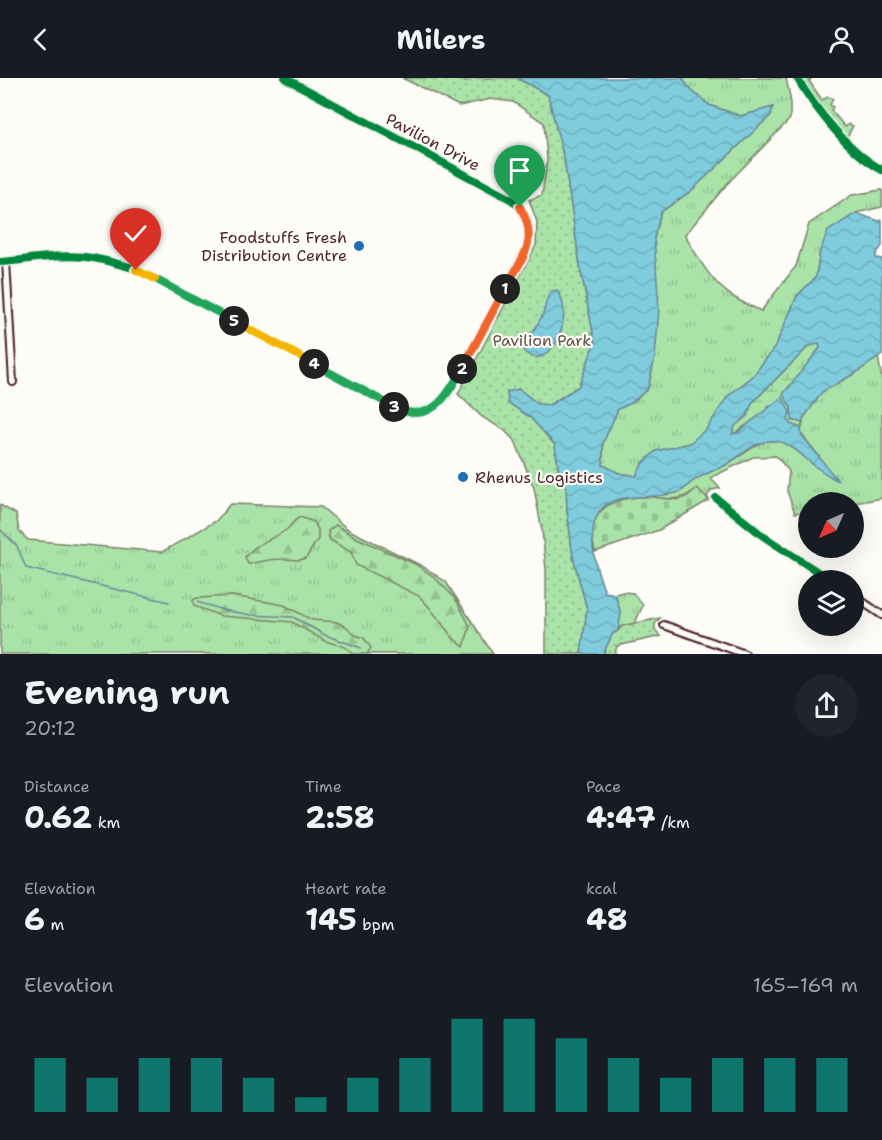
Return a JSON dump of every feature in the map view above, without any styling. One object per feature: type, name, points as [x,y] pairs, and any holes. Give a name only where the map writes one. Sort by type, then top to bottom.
[{"type":"street","name":"Pavilion Drive","points":[[3,262],[53,257],[83,257],[136,269],[402,411],[419,412],[436,406],[449,393],[527,247],[530,237],[528,220],[520,207],[512,200],[285,78]]},
{"type":"street","points":[[797,78],[819,110],[848,143],[882,170]]},
{"type":"street","points":[[3,262],[13,382]]},
{"type":"street","points":[[716,498],[763,536],[815,570]]},
{"type":"street","points":[[864,603],[882,615]]},
{"type":"street","points":[[664,625],[745,654]]},
{"type":"green space","name":"Pavilion Park","points":[[402,78],[458,78],[466,82],[471,78],[517,78],[548,95],[564,159],[581,272],[595,342],[579,386],[549,405],[538,404],[519,389],[507,392],[508,402],[530,417],[555,445],[559,473],[566,483],[573,557],[587,609],[581,654],[546,654],[546,569],[534,488],[515,441],[504,430],[482,417],[458,394],[536,245],[537,222],[529,200],[542,195],[547,160],[544,123],[513,102],[491,99],[459,106]]},
{"type":"green space","points":[[682,78],[786,78],[790,97],[790,119],[727,184],[685,235],[712,278],[735,298],[761,311],[796,266],[809,224],[852,195],[882,190],[882,207],[856,213],[820,251],[816,277],[797,296],[775,347],[753,376],[728,396],[708,428],[691,443],[656,451],[643,463],[636,476],[619,473],[603,465],[603,443],[618,409],[633,402],[648,388],[655,357],[658,309],[654,237],[661,212],[691,191],[771,115],[773,107],[741,116],[709,105],[691,90]]},
{"type":"green space","points":[[802,78],[812,78],[809,81],[822,100],[828,97],[833,99],[830,105],[833,107],[831,110],[845,127],[849,124],[853,126],[847,137],[825,111]]},
{"type":"green space","points":[[819,344],[820,348],[784,394],[791,408],[792,420],[803,423],[801,428],[790,424],[769,406],[762,414],[732,435],[734,426],[747,416],[752,403],[809,346]]},
{"type":"green space","points":[[878,357],[882,380],[882,498],[864,501],[864,492],[798,492],[798,513],[795,513],[787,491],[789,471],[776,456],[753,457],[710,478],[720,488],[712,490],[707,496],[709,500],[697,488],[679,498],[647,497],[676,493],[699,477],[726,465],[758,444],[769,440],[788,443],[816,467],[819,456],[801,434],[803,419],[822,392]]},
{"type":"green space","points":[[697,488],[709,500],[659,530],[595,552],[592,529],[595,519],[608,506],[634,498],[681,499]]},
{"type":"green space","points":[[230,504],[321,507],[349,530],[422,566],[446,582],[493,654],[0,654],[0,505],[16,514],[19,531],[28,540],[162,552],[216,521]]},
{"type":"green space","points":[[300,517],[314,522],[318,530],[318,539],[306,558],[248,564],[245,557],[249,552],[286,530]]},
{"type":"green space","points":[[336,525],[355,537],[415,564],[434,577],[455,598],[470,626],[464,647],[453,638],[419,596],[356,565],[351,552],[330,540],[328,531]]},
{"type":"green space","points":[[633,593],[643,605],[635,623],[623,626],[618,631],[620,612],[615,594]]},
{"type":"green space","points":[[233,596],[284,605],[312,620],[337,622],[347,627],[355,635],[364,638],[371,648],[367,654],[354,654],[345,647],[325,641],[292,622],[221,616],[194,606],[193,600],[197,598]]},
{"type":"green space","points":[[660,618],[655,624],[655,630],[661,636],[617,646],[615,654],[603,654],[613,633],[622,626]]},
{"type":"water","points":[[517,78],[682,78],[691,90],[709,105],[740,116],[773,107],[771,115],[691,191],[661,212],[654,237],[659,309],[655,357],[648,388],[633,402],[618,409],[603,443],[603,465],[619,473],[636,476],[643,463],[656,451],[690,443],[707,428],[728,396],[753,376],[775,347],[797,296],[816,277],[820,251],[828,231],[856,213],[882,220],[882,246],[876,258],[882,259],[882,355],[822,392],[803,419],[803,423],[792,420],[791,408],[783,394],[820,348],[819,344],[809,346],[752,403],[747,416],[735,426],[732,434],[737,433],[782,397],[790,412],[788,420],[790,424],[801,428],[801,434],[838,481],[820,470],[791,446],[766,441],[677,493],[626,498],[611,502],[600,511],[595,522],[593,536],[593,550],[600,580],[605,592],[615,594],[621,614],[618,631],[613,633],[603,654],[581,654],[587,609],[573,557],[566,483],[559,473],[555,445],[530,417],[508,403],[507,392],[519,389],[538,404],[550,405],[579,386],[595,342],[581,272],[564,159],[548,95]]},
{"type":"water","points":[[557,290],[563,302],[562,329],[549,351],[541,357],[532,357],[523,350],[543,314],[548,296],[552,291]]},
{"type":"waterway","points":[[0,529],[17,546],[26,568],[169,602]]},
{"type":"waterway","points":[[197,602],[251,615],[293,617],[325,635],[361,648]]},
{"type":"cycle path","points":[[0,262],[74,256],[98,259],[136,269],[402,411],[421,411],[437,405],[447,396],[527,247],[527,221],[512,200],[285,78]]},
{"type":"cycle path","points":[[797,78],[834,129],[857,153],[882,170]]},
{"type":"cycle path","points":[[716,498],[763,536],[815,570]]},
{"type":"place","name":"Foodstuffs Fresh Distribution Centre","points":[[359,246]]},
{"type":"place","name":"Rhenus Logistics","points":[[463,477]]},
{"type":"route","points":[[136,270],[402,411],[419,412],[436,406],[447,396],[527,247],[530,237],[528,220],[520,207]]}]
